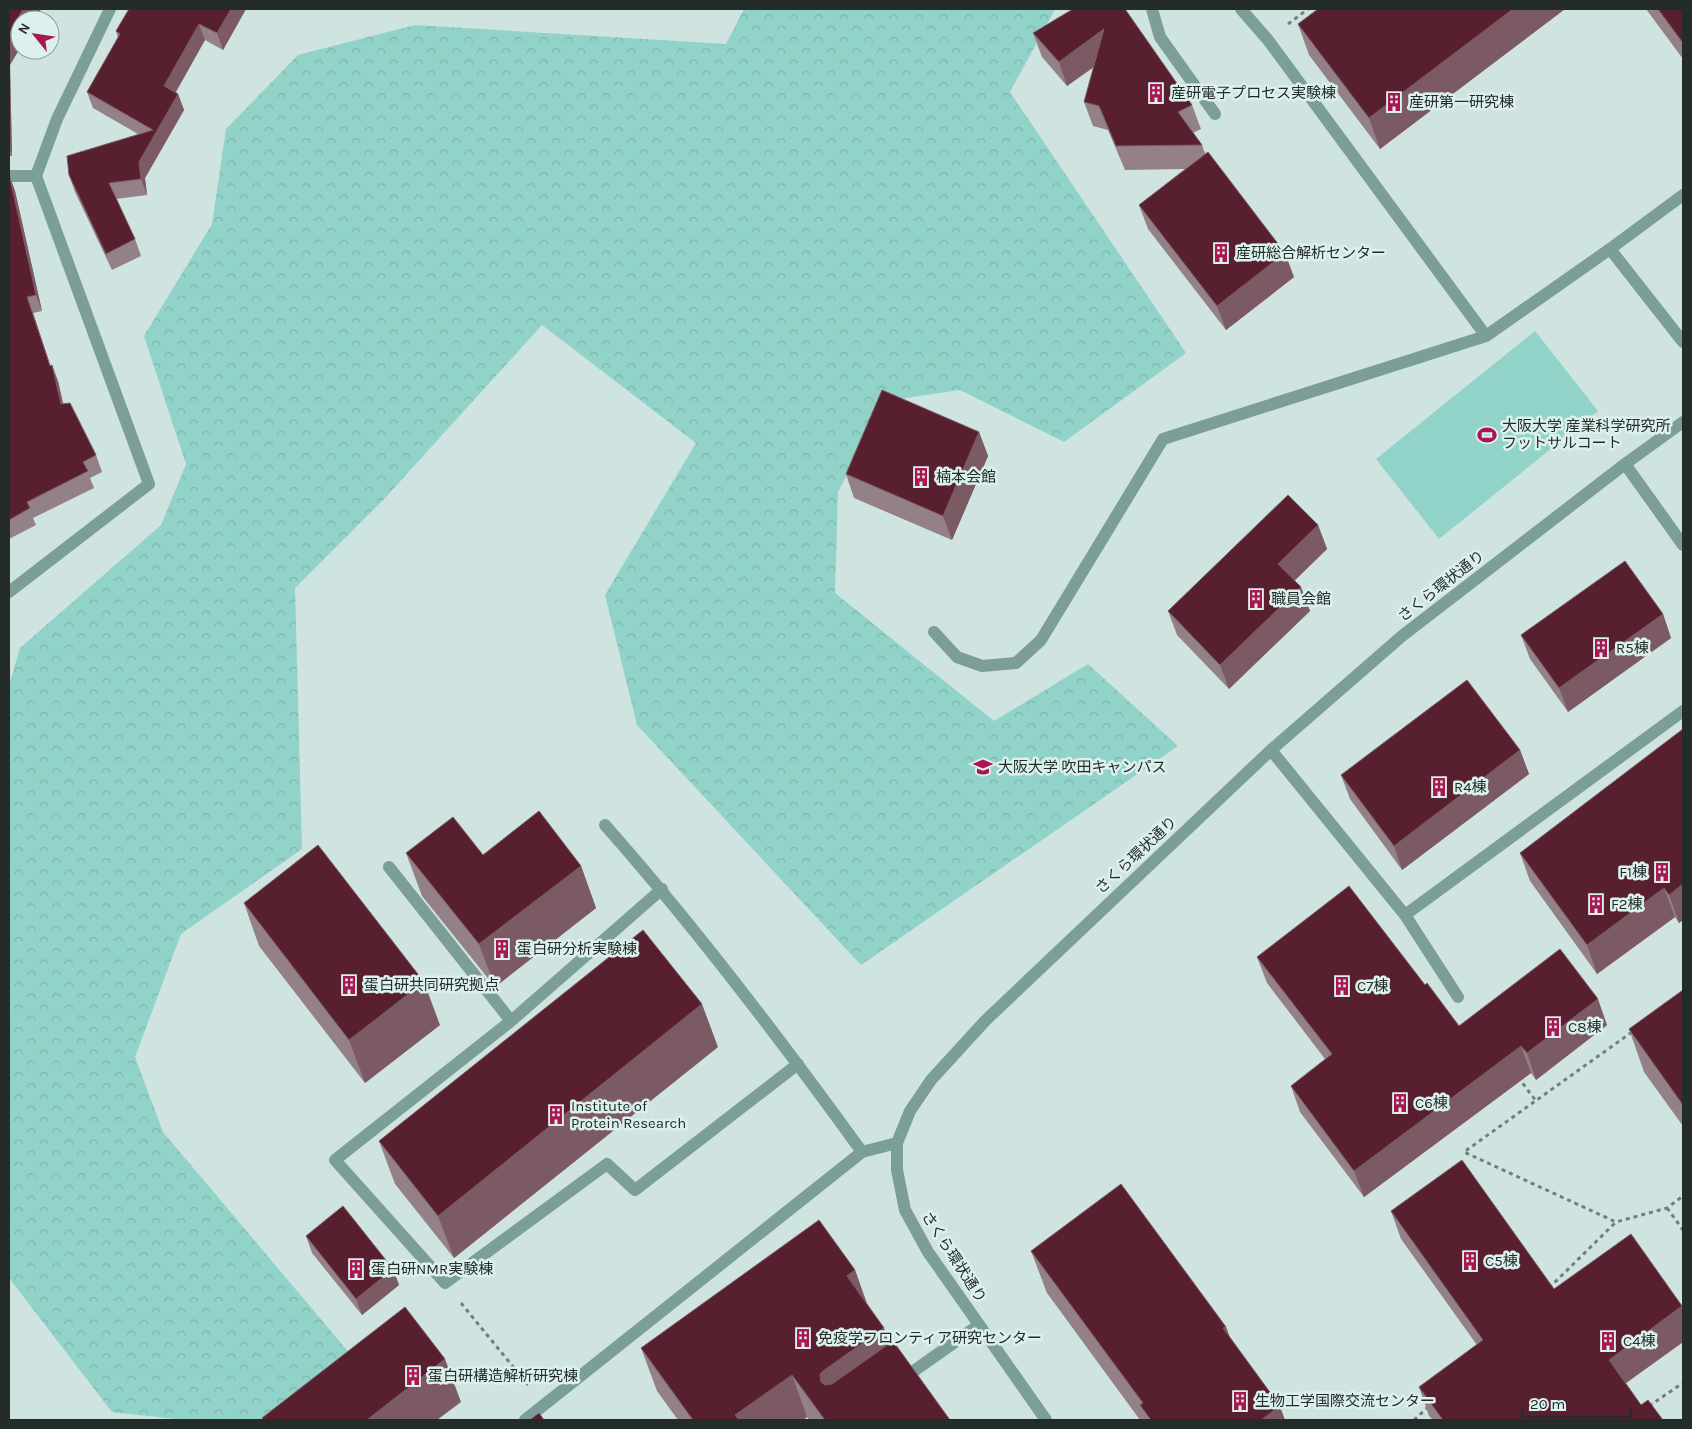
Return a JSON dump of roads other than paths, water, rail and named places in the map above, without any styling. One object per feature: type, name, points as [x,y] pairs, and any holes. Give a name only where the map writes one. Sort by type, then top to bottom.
[{"type":"street","points":[[9,592],[149,484],[36,176],[57,120],[110,9]]},
{"type":"street","points":[[1152,9],[1160,37],[1215,114]]},
{"type":"street","points":[[1241,9],[1268,40],[1486,336]]},
{"type":"street","points":[[9,176],[36,176]]},
{"type":"street","points":[[934,632],[957,657],[982,666],[1016,663],[1041,640],[1163,439],[1486,336],[1683,195]]},
{"type":"street","points":[[1610,249],[1683,342]]},
{"type":"street","name":"さくら環状通り","points":[[1046,1420],[928,1252],[905,1210],[897,1170],[898,1143],[910,1111],[931,1080],[986,1020],[1271,750],[1402,636],[1625,464],[1683,422]]},
{"type":"street","points":[[1625,464],[1683,546]]},
{"type":"street","points":[[1405,915],[1683,711]]},
{"type":"street","points":[[1271,750],[1405,915],[1458,997]]},
{"type":"street","points":[[605,825],[662,889],[798,1064],[862,1152]]},
{"type":"street","points":[[388,867],[510,1021]]},
{"type":"street","points":[[662,889],[510,1021],[335,1160],[445,1283],[607,1164],[636,1190],[798,1064]]},
{"type":"street","points":[[525,1420],[862,1152],[898,1143]]},
{"type":"street","points":[[891,1387],[979,1325]]},
{"type":"place","name":"産研電子プロセス実験棟","points":[[1156,93]]},
{"type":"place","name":"産研第一研究棟","points":[[1394,102]]},
{"type":"place","name":"産研総合解析センター","points":[[1221,253]]},
{"type":"place","name":"大阪大学 産業科学研究所 フットサルコート","points":[[1487,435]]},
{"type":"place","name":"楠本会館","points":[[921,477]]},
{"type":"place","name":"職員会館","points":[[1256,599]]},
{"type":"place","name":"R5棟","points":[[1601,648]]},
{"type":"place","name":"大阪大学 吹田キャンパス","points":[[983,767]]},
{"type":"place","name":"R4棟","points":[[1439,787]]},
{"type":"place","name":"F1棟","points":[[1662,872]]},
{"type":"place","name":"F2棟","points":[[1596,904]]},
{"type":"place","name":"蛋白研分析実験棟","points":[[502,949]]},
{"type":"place","name":"蛋白研共同研究拠点","points":[[349,985]]},
{"type":"place","name":"C7棟","points":[[1342,986]]},
{"type":"place","name":"C8棟","points":[[1553,1027]]},
{"type":"place","name":"C6棟","points":[[1400,1103]]},
{"type":"place","name":"Institute of Protein Research","points":[[556,1115]]},
{"type":"place","name":"C5棟","points":[[1470,1261]]},
{"type":"place","name":"蛋白研NMR実験棟","points":[[356,1269]]},
{"type":"place","name":"免疫学フロンティア研究センター","points":[[803,1338]]},
{"type":"place","name":"C4棟","points":[[1608,1341]]},
{"type":"place","name":"蛋白研構造解析研究棟","points":[[413,1376]]},
{"type":"place","name":"生物工学国際交流センター","points":[[1240,1401]]}]
